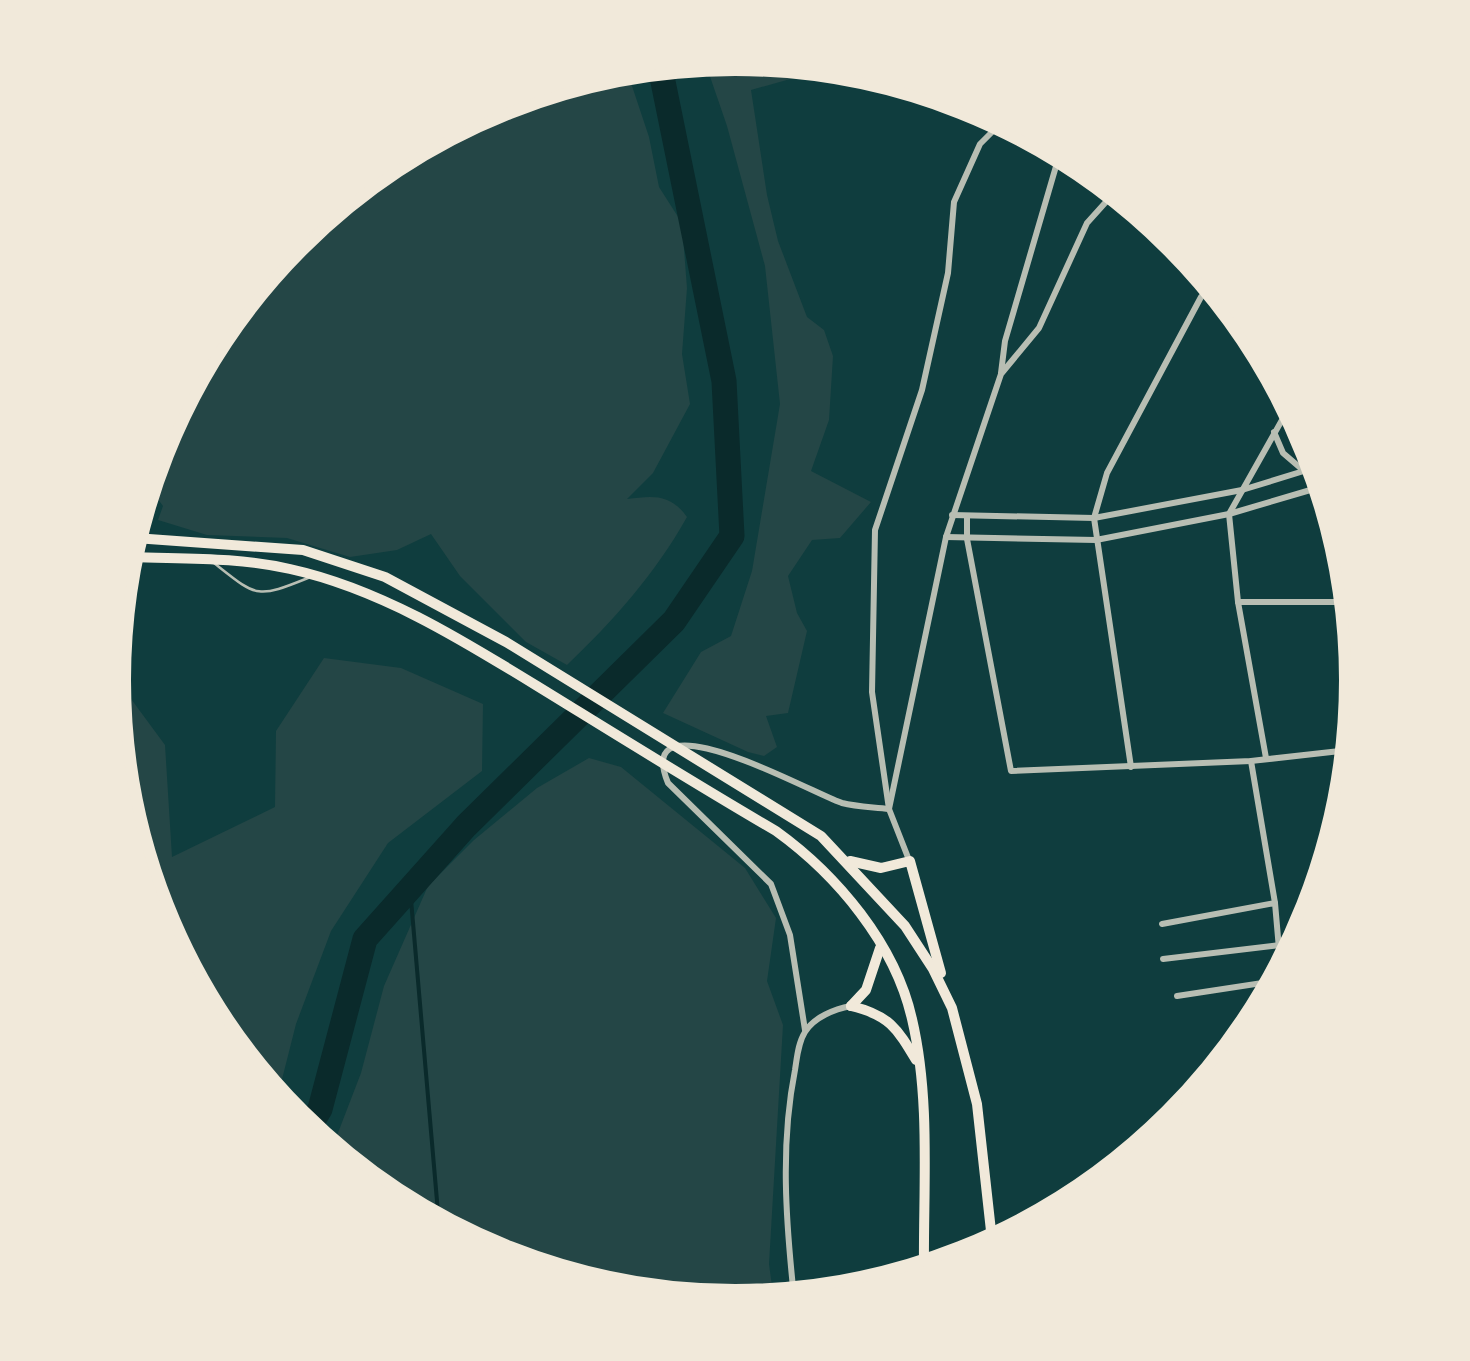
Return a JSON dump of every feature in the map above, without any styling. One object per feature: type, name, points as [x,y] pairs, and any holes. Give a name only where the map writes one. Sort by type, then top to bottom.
[{"type":"highway","points":[[141,538],[303,550],[385,577],[506,642],[821,836],[905,926],[952,1008]]},
{"type":"highway","points":[[137,557],[238,560],[316,576],[430,623],[776,830],[806,853],[836,884],[881,947],[912,1018],[919,1065],[924,1261]]},
{"type":"highway","points":[[847,860],[881,868],[910,861],[977,1104],[991,1234]]},
{"type":"highway","points":[[881,947],[866,990],[851,1006],[886,1018],[899,1031],[919,1065]]},
{"type":"street","points":[[910,861],[889,810],[872,692],[875,530],[922,390],[948,273],[954,202],[980,144],[995,129]]},
{"type":"street","points":[[889,810],[946,537],[1001,374],[1005,341],[1057,163]]},
{"type":"street","points":[[1001,374],[1039,328],[1087,223],[1109,198]]},
{"type":"street","points":[[1131,767],[1094,518],[1107,473],[1206,292]]},
{"type":"street","points":[[1266,758],[1238,602],[1230,514],[1285,414]]},
{"type":"street","points":[[1274,432],[1283,453],[1305,471]]},
{"type":"street","points":[[952,515],[1094,518],[1242,490],[1305,471]]},
{"type":"street","points":[[946,537],[1096,540],[1230,514],[1315,489]]},
{"type":"street","points":[[967,516],[967,538],[1011,771],[1251,761],[1341,751]]},
{"type":"street","points":[[1238,602],[1340,602]]},
{"type":"street","points":[[793,1288],[787,1238],[786,1115],[806,1030],[790,935],[771,884],[668,782],[663,769],[665,756],[681,742],[710,746],[843,803],[889,810]]},
{"type":"street","points":[[1251,761],[1280,956]]},
{"type":"street","points":[[1162,924],[1275,904]]},
{"type":"street","points":[[1163,958],[1280,945]]},
{"type":"street","points":[[1177,996],[1266,982]]},
{"type":"street","points":[[806,1030],[834,1009],[851,1006]]},
{"type":"lane","points":[[208,560],[250,592],[270,593],[316,576]]},
{"type":"shaded area","points":[[708,71],[807,74],[751,90],[778,241],[807,317],[824,330],[833,356],[829,420],[811,471],[871,502],[840,538],[812,540],[788,576],[797,613],[807,631],[788,713],[766,716],[777,747],[764,756],[663,713],[701,652],[731,636],[752,571],[780,404],[765,266]]},
{"type":"shaded area","points":[[630,80],[649,137],[659,187],[682,223],[687,288],[682,354],[690,404],[653,473],[627,499],[667,500],[687,517],[633,596],[567,665],[526,642],[460,576],[431,534],[397,550],[350,557],[287,538],[207,535],[158,520],[163,506],[154,494],[157,484],[206,375],[276,278],[332,222],[396,173],[465,133],[539,102]]},
{"type":"shaded area","points":[[324,658],[401,668],[483,704],[482,771],[388,843],[331,931],[296,1024],[280,1087],[227,1020],[187,951],[171,914],[136,800],[125,691],[165,745],[172,857],[275,807],[276,731]]},
{"type":"shaded area","points":[[589,758],[621,767],[745,868],[776,918],[767,981],[783,1025],[769,1264],[773,1290],[655,1286],[539,1259],[501,1245],[430,1209],[335,1141],[361,1073],[384,986],[428,886],[474,840],[537,788]]},
{"type":"waterway","points":[[313,1121],[320,1109],[365,939],[466,826],[674,621],[732,536],[724,381],[661,74]]},
{"type":"waterway","points":[[410,888],[438,1213]]}]
